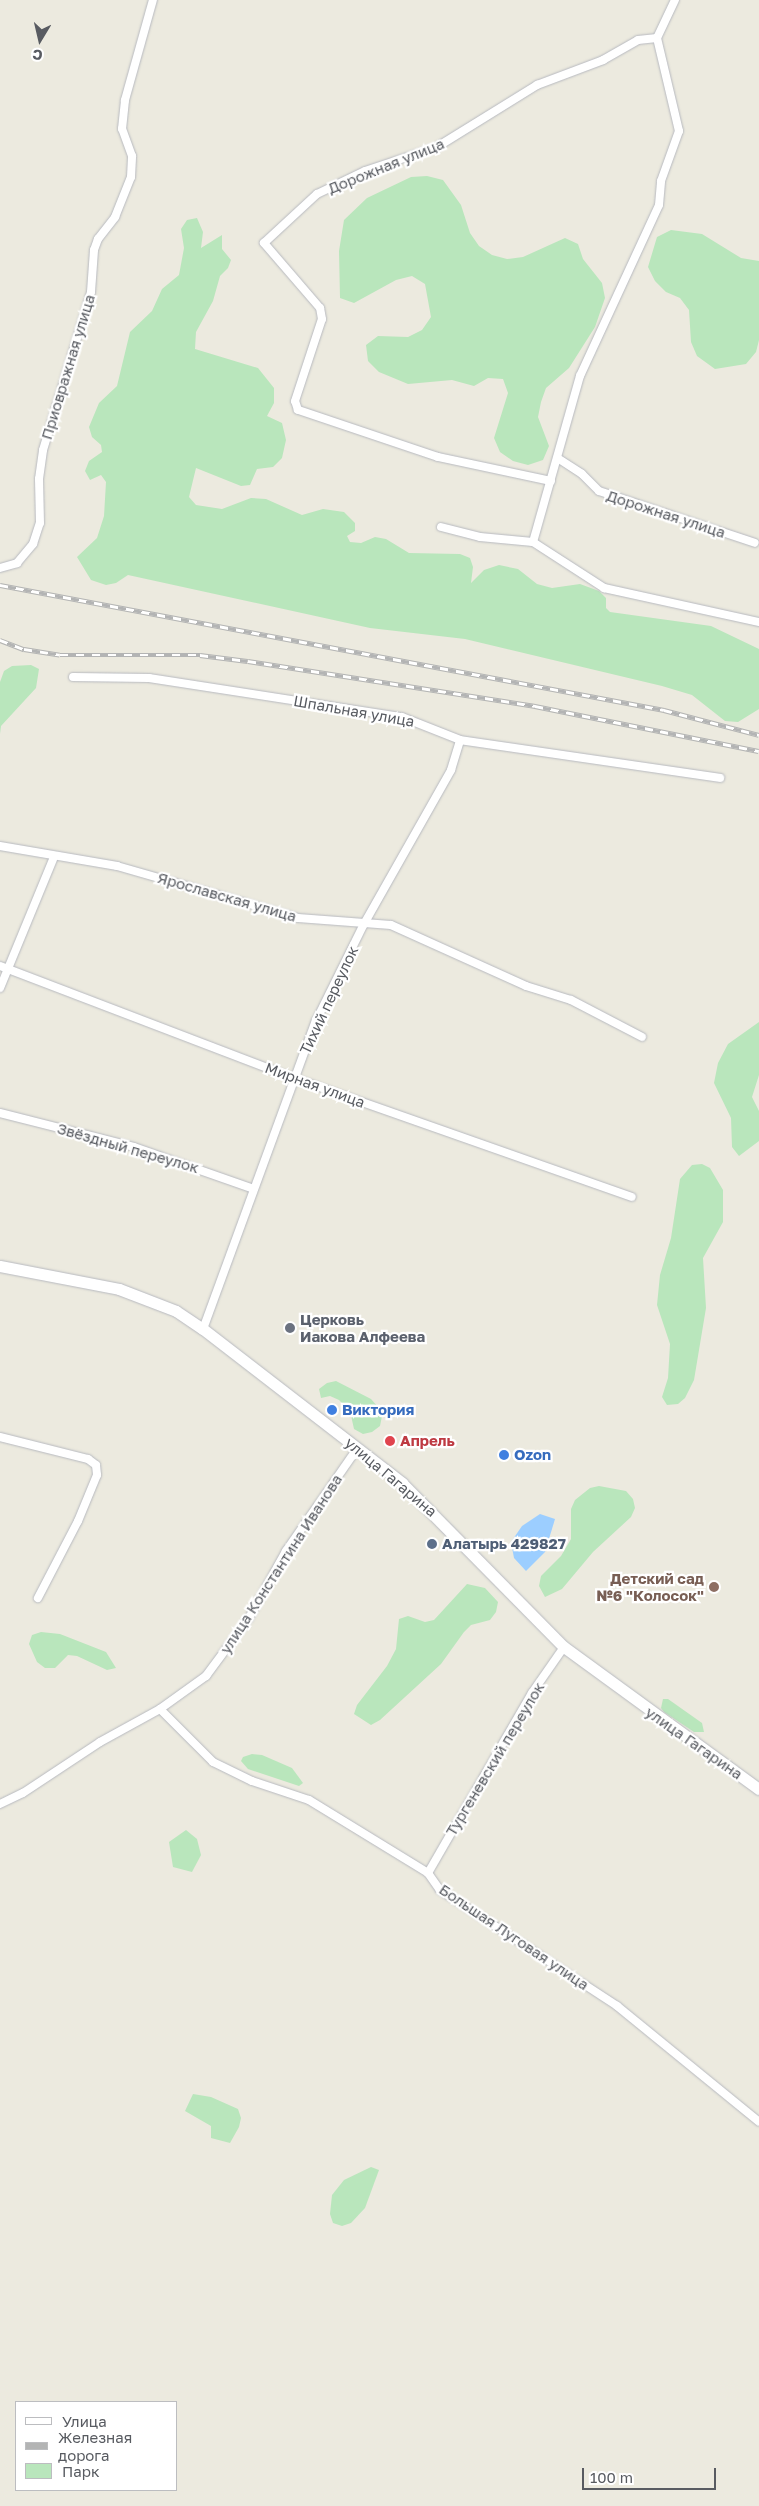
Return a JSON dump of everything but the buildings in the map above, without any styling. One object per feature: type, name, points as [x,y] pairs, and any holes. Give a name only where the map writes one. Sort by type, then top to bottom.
[{"type":"main road","name":"улица Гагарина","points":[[0,1266],[119,1289],[176,1311],[203,1329],[402,1483],[444,1522],[564,1647],[759,1789]]},
{"type":"street","name":"Приовражная улица","points":[[0,568],[17,563],[33,544],[40,523],[39,479],[43,450],[91,292],[94,250],[98,239],[115,217],[131,177],[132,156],[122,130],[125,100],[153,0]]},
{"type":"street","points":[[533,542],[580,376],[659,205],[661,181],[678,131],[657,38],[675,0]]},
{"type":"street","name":"Дорожная улица","points":[[551,481],[438,457],[298,410],[294,401],[322,319],[320,308],[264,243],[317,194],[365,171],[437,148],[537,85],[603,60],[638,40],[657,38]]},
{"type":"street","name":"Дорожная улица","points":[[558,459],[582,474],[599,491],[755,543]]},
{"type":"street","points":[[441,527],[480,538],[533,542],[604,588],[759,622]]},
{"type":"street","name":"Шпальная улица","points":[[73,678],[150,678],[402,717],[460,740],[720,778]]},
{"type":"street","name":"Тихий переулок","points":[[203,1329],[316,1021],[364,924],[451,770],[460,740]]},
{"type":"street","name":"Ярославская улица","points":[[0,846],[54,857],[117,866],[298,918],[391,925],[526,986],[571,1000],[642,1037]]},
{"type":"street","points":[[0,988],[54,857]]},
{"type":"street","name":"Мирная улица","points":[[0,966],[294,1078],[632,1197]]},
{"type":"street","name":"Звёздный переулок","points":[[0,1113],[134,1147],[254,1189]]},
{"type":"street","points":[[0,1437],[88,1459],[96,1465],[97,1475],[78,1521],[38,1598]]},
{"type":"street","name":"улица Константина Иванова","points":[[0,1804],[23,1793],[100,1742],[160,1709],[206,1676],[227,1651],[250,1618],[286,1551],[357,1450]]},
{"type":"street","name":"Тургеневский переулок","points":[[428,1873],[532,1693],[564,1647]]},
{"type":"street","name":"Большая Луговая улица","points":[[160,1709],[197,1748],[222,1767],[309,1800],[428,1873],[440,1890],[617,2006],[759,2122]]},
{"type":"green space","points":[[427,176],[443,180],[461,205],[470,233],[479,246],[492,255],[507,259],[523,257],[565,238],[578,244],[583,259],[602,283],[605,298],[595,327],[569,368],[546,388],[541,402],[538,417],[549,446],[543,460],[528,465],[513,461],[500,452],[494,438],[508,393],[503,379],[488,378],[474,386],[452,380],[408,384],[379,372],[368,361],[366,345],[378,336],[408,337],[422,330],[431,317],[425,284],[412,276],[396,280],[354,303],[340,298],[339,251],[344,220],[367,198],[411,177]]},
{"type":"green space","points":[[197,218],[203,232],[201,248],[222,235],[222,249],[231,260],[228,268],[220,276],[213,301],[196,332],[195,349],[258,368],[274,388],[274,403],[267,416],[282,423],[286,440],[282,458],[273,467],[257,469],[250,485],[241,486],[196,468],[189,497],[196,505],[222,509],[251,498],[266,499],[302,515],[323,509],[344,512],[355,523],[355,531],[347,536],[350,542],[361,543],[375,537],[386,539],[409,553],[460,554],[470,558],[473,567],[471,583],[484,570],[499,565],[518,569],[537,584],[552,588],[580,584],[599,591],[606,598],[606,608],[610,612],[711,626],[759,649],[759,709],[738,722],[725,721],[692,695],[662,686],[465,639],[370,628],[128,575],[116,583],[106,585],[91,580],[77,557],[97,538],[104,516],[106,482],[101,475],[90,480],[85,471],[89,461],[102,452],[101,445],[92,437],[89,427],[99,403],[117,386],[130,332],[152,311],[162,289],[179,275],[184,248],[181,229],[187,220]]},
{"type":"green space","points":[[671,230],[702,234],[741,258],[759,261],[759,340],[756,352],[746,364],[715,369],[697,356],[691,342],[689,310],[680,298],[666,292],[655,281],[648,267],[657,237]]},
{"type":"green space","points":[[31,665],[39,669],[36,688],[1,726],[0,734],[0,682],[4,671],[12,666]]},
{"type":"green space","points":[[759,1022],[759,1075],[752,1097],[759,1111],[759,1141],[739,1156],[732,1147],[731,1118],[714,1083],[718,1063],[728,1044]]},
{"type":"green space","points":[[702,1164],[710,1168],[723,1190],[723,1222],[703,1258],[706,1308],[694,1380],[685,1398],[678,1404],[667,1405],[662,1397],[668,1378],[670,1344],[657,1305],[660,1275],[671,1238],[680,1179],[692,1165]]},
{"type":"green space","points":[[336,1381],[371,1399],[378,1407],[382,1416],[380,1426],[372,1432],[363,1434],[354,1429],[350,1411],[339,1400],[330,1396],[321,1398],[319,1389],[327,1383]]},
{"type":"green space","points":[[599,1486],[626,1491],[633,1499],[635,1508],[631,1517],[593,1552],[562,1589],[545,1597],[539,1586],[541,1576],[561,1556],[571,1539],[571,1509],[575,1500],[590,1488]]},
{"type":"green space","points":[[467,1584],[485,1588],[498,1602],[496,1612],[490,1620],[471,1625],[441,1664],[380,1720],[371,1725],[354,1714],[357,1705],[387,1666],[396,1649],[399,1619],[408,1616],[425,1622],[434,1620]]},
{"type":"green space","points":[[41,1632],[60,1634],[106,1652],[116,1668],[107,1670],[77,1656],[68,1655],[55,1668],[45,1668],[37,1662],[29,1644],[32,1635]]},
{"type":"green space","points":[[663,1699],[668,1699],[702,1723],[704,1732],[694,1732],[664,1712],[661,1708]]},
{"type":"green space","points":[[252,1754],[262,1755],[292,1768],[303,1783],[299,1786],[248,1769],[241,1761],[243,1757]]},
{"type":"green space","points":[[186,1830],[197,1839],[201,1855],[192,1872],[173,1867],[169,1842]]},
{"type":"green space","points":[[193,2094],[211,2097],[238,2109],[241,2118],[239,2127],[230,2143],[211,2138],[211,2126],[185,2111]]},
{"type":"green space","points":[[371,2167],[379,2170],[365,2208],[351,2223],[342,2226],[333,2223],[330,2214],[332,2195],[344,2180]]},
{"type":"water","points":[[540,1514],[555,1519],[545,1552],[526,1571],[514,1558],[511,1542],[522,1526]]},
{"type":"railway","points":[[0,585],[664,710],[759,735]]},
{"type":"railway","points":[[0,640],[24,649],[60,655],[200,655],[248,661],[535,706],[759,751]]},
{"type":"place","name":"Церковь Иакова Алфеева","points":[[290,1328]]},
{"type":"place","name":"Виктория","points":[[332,1410]]},
{"type":"place","name":"Апрель","points":[[390,1441]]},
{"type":"place","name":"Ozon","points":[[504,1455]]},
{"type":"place","name":"Алатырь 429827","points":[[432,1544]]},
{"type":"place","name":"Детский сад №6 \"Колосок\"","points":[[714,1587]]}]
